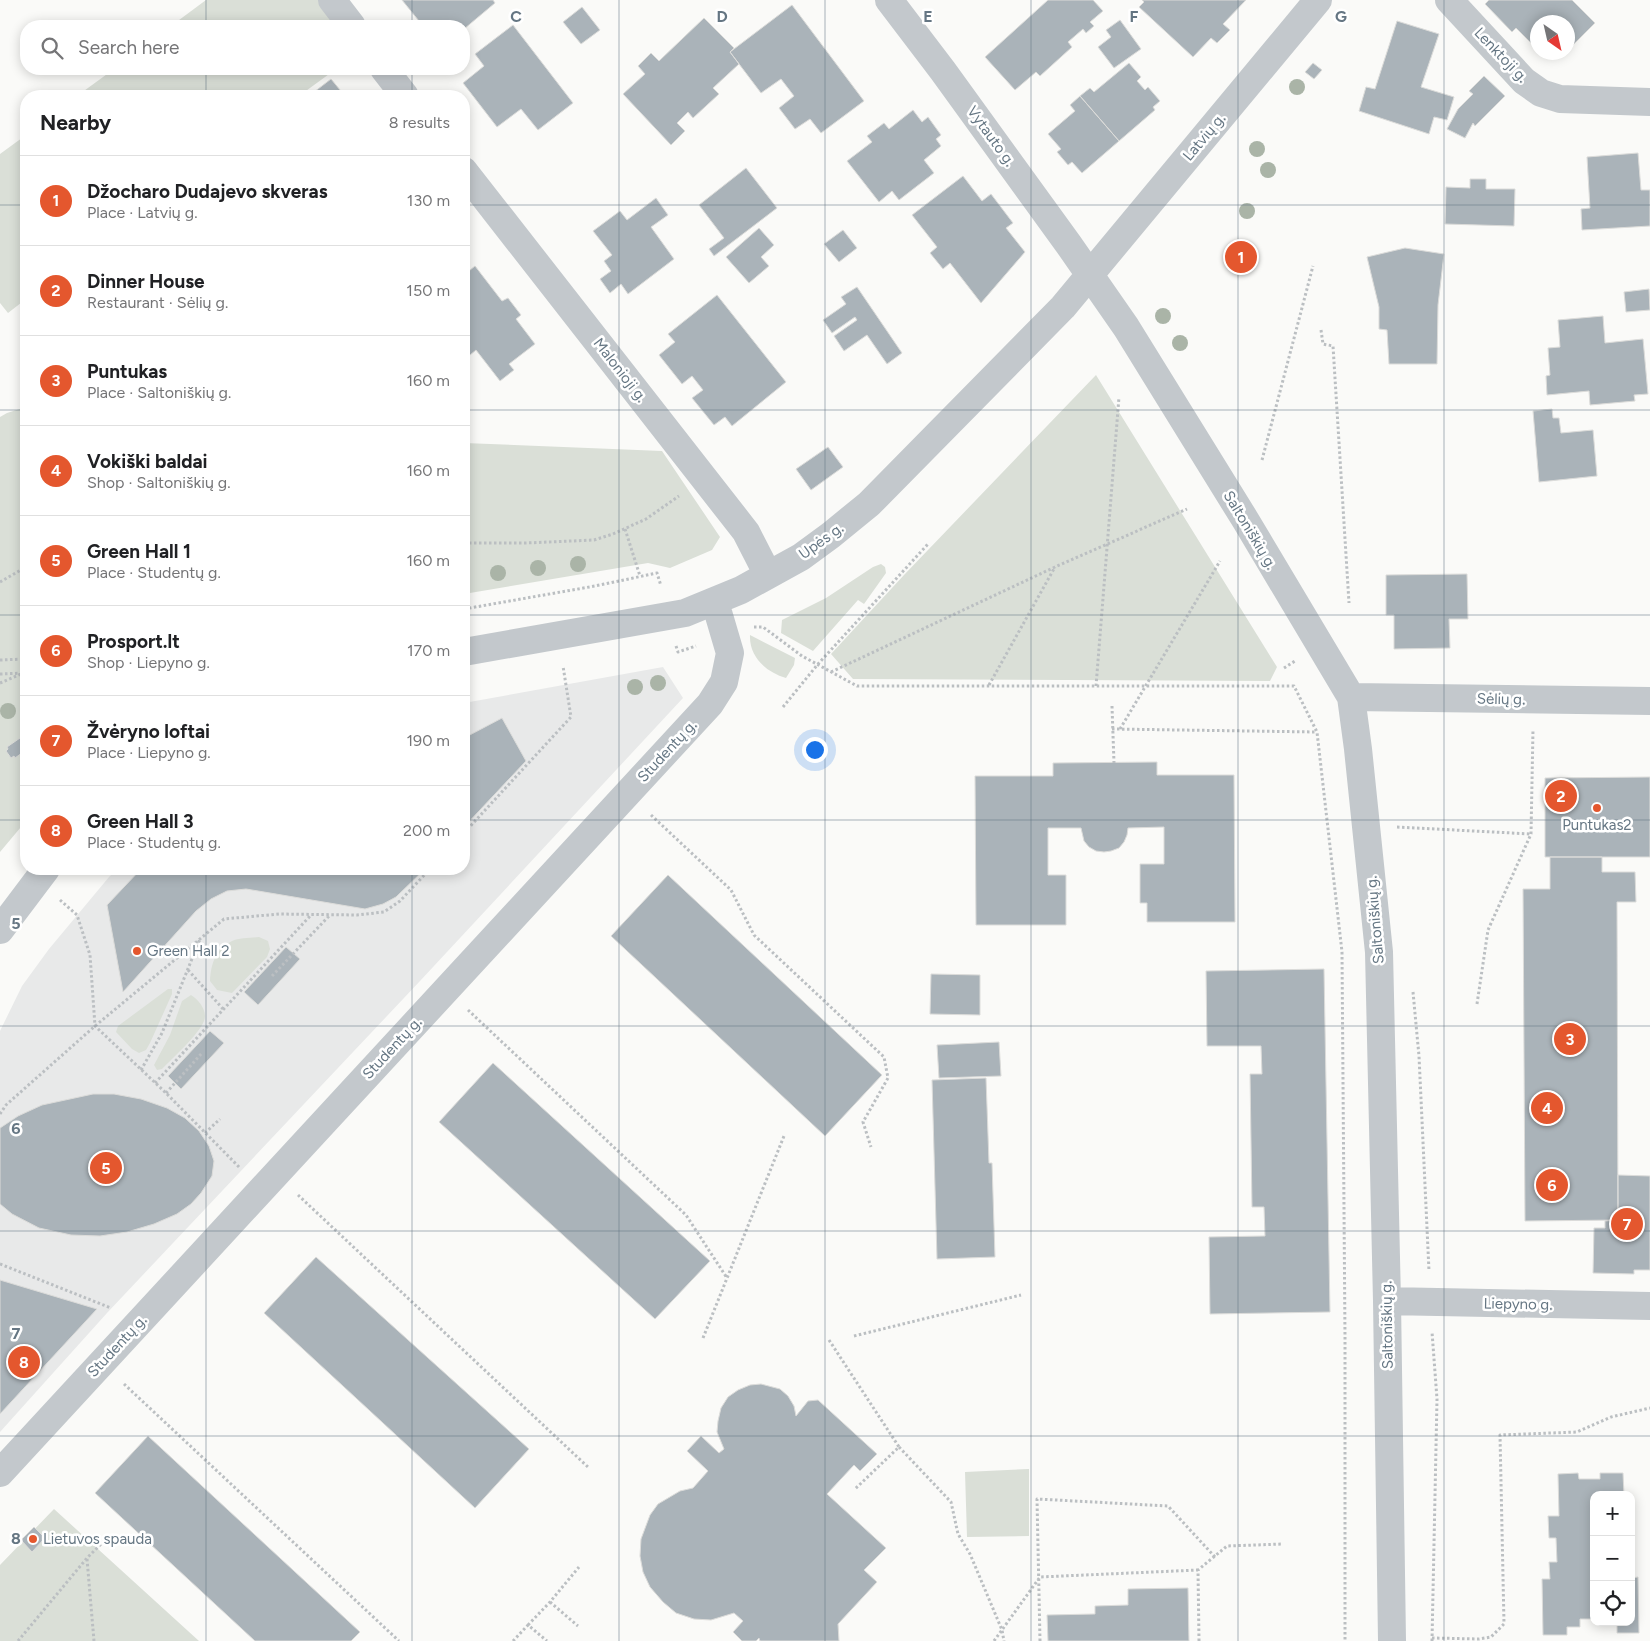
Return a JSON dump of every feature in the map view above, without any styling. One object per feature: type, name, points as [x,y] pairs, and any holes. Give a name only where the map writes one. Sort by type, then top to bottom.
[{"type":"street","points":[[332,0],[347,20]]},
{"type":"street","name":"Vytauto g.","points":[[889,0],[943,71],[1090,274]]},
{"type":"street","name":"Latvių g.","points":[[1090,274],[1318,0]]},
{"type":"street","name":"Lenktoji g.","points":[[1450,0],[1524,81],[1541,93],[1560,100],[1650,102]]},
{"type":"street","points":[[389,75],[400,90]]},
{"type":"street","name":"Malonioji g.","points":[[470,179],[746,532],[768,575]]},
{"type":"street","name":"Upės g.","points":[[470,651],[685,613],[741,590],[801,557],[869,504],[1056,314],[1090,274]]},
{"type":"street","name":"Saltoniškių g.","points":[[1090,274],[1126,328],[1246,521],[1351,697],[1379,952],[1392,1641]]},
{"type":"street","name":"Studentų g.","points":[[0,1473],[710,704],[724,682],[730,652],[715,602]]},
{"type":"street","name":"Sėlių g.","points":[[1351,697],[1650,701]]},
{"type":"street","points":[[0,930],[41,875]]},
{"type":"street","name":"Liepyno g.","points":[[1387,1301],[1650,1306]]},
{"type":"path","points":[[1262,460],[1313,266]]},
{"type":"path","points":[[1321,330],[1323,344],[1333,346],[1349,603]]},
{"type":"path","points":[[1096,686],[1119,397]]},
{"type":"path","points":[[470,543],[594,540],[646,520],[668,506],[704,477]]},
{"type":"path","points":[[831,672],[1055,567],[1187,509]]},
{"type":"path","points":[[625,529],[640,576]]},
{"type":"path","points":[[783,707],[818,664],[928,544]]},
{"type":"path","points":[[1120,729],[1220,561]]},
{"type":"path","points":[[989,685],[1055,567]]},
{"type":"path","points":[[0,582],[20,570]]},
{"type":"path","points":[[725,636],[750,627],[763,627],[802,656],[857,686],[1294,686],[1317,732],[1342,952],[1345,1337],[1344,1641]]},
{"type":"path","points":[[470,827],[572,717],[558,636]]},
{"type":"path","points":[[0,660],[20,659]]},
{"type":"path","points":[[0,674],[20,673]]},
{"type":"path","points":[[0,683],[20,675]]},
{"type":"path","points":[[1477,1004],[1488,930],[1531,834],[1533,700]]},
{"type":"path","points":[[1112,706],[1114,763]]},
{"type":"path","points":[[1112,729],[1317,732]]},
{"type":"path","points":[[628,794],[731,890],[754,935],[884,1057],[888,1078],[863,1122],[871,1146]]},
{"type":"path","points":[[1392,827],[1531,834]]},
{"type":"path","points":[[0,1114],[6,1105],[95,1026],[224,919],[279,914],[357,915],[384,912],[400,901],[424,875]]},
{"type":"path","points":[[61,900],[77,915],[90,954],[95,1026],[205,1133],[268,1182],[589,1468]]},
{"type":"path","points":[[155,1084],[311,914]]},
{"type":"path","points":[[272,976],[331,915]]},
{"type":"path","points":[[141,1070],[162,1033],[200,938]]},
{"type":"path","points":[[188,970],[224,1010]]},
{"type":"path","points":[[446,990],[686,1215],[727,1278]]},
{"type":"path","points":[[1413,990],[1419,1056],[1430,1302],[1437,1399],[1432,1639],[1490,1637],[1504,1624],[1500,1435],[1576,1432],[1611,1417],[1650,1408]]},
{"type":"path","points":[[166,1093],[202,1053]]},
{"type":"path","points":[[205,1133],[220,1118]]},
{"type":"path","points":[[703,1338],[784,1136]]},
{"type":"path","points":[[0,1264],[140,1320]]},
{"type":"path","points":[[854,1336],[1021,1295]]},
{"type":"path","points":[[829,1340],[899,1447],[951,1502],[958,1534],[970,1554],[1002,1630],[1004,1641]]},
{"type":"path","points":[[101,1363],[399,1641]]},
{"type":"path","points":[[855,1489],[899,1447]]},
{"type":"path","points":[[1040,1641],[1037,1499],[1168,1506],[1215,1557]]},
{"type":"path","points":[[18,1641],[87,1558],[104,1541]]},
{"type":"path","points":[[1040,1577],[1198,1570],[1227,1546],[1283,1544]]},
{"type":"path","points":[[87,1558],[94,1641]]},
{"type":"path","points":[[513,1641],[550,1602],[579,1567]]},
{"type":"path","points":[[1198,1570],[1200,1641]]},
{"type":"path","points":[[994,1641],[1040,1577]]},
{"type":"path","points":[[550,1602],[578,1626]]},
{"type":"path","points":[[528,1624],[547,1641]]},
{"type":"shaded area","points":[[206,0],[321,0],[336,20],[179,20]]},
{"type":"shaded area","points":[[106,75],[328,75],[307,90],[85,90]]},
{"type":"shaded area","points":[[20,139],[20,304],[8,313],[0,303],[0,154]]},
{"type":"shaded area","points":[[1096,375],[1277,667],[1270,681],[853,679],[831,654]]},
{"type":"shaded area","points":[[20,409],[20,828],[0,852],[0,417]]},
{"type":"shaded area","points":[[470,443],[662,451],[720,537],[712,550],[670,568],[648,563],[470,593]]},
{"type":"shaded area","points":[[881,564],[885,567],[886,573],[864,604],[858,600],[813,651],[781,633],[782,620],[826,598],[873,567]]},
{"type":"shaded area","points":[[750,635],[795,658],[794,665],[786,678],[772,672],[760,662],[752,650]]},
{"type":"shaded area","points":[[663,667],[683,698],[107,1313],[0,1432],[0,1031],[22,986],[49,949],[111,875],[470,875],[470,702]]},
{"type":"shaded area","points":[[259,937],[268,941],[270,949],[267,957],[232,993],[217,990],[210,981],[211,969],[218,953],[232,941]]},
{"type":"shaded area","points":[[168,989],[172,989],[172,994],[150,1043],[146,1050],[139,1053],[132,1049],[116,1032],[118,1026]]},
{"type":"shaded area","points":[[191,995],[202,1006],[205,1013],[204,1021],[197,1033],[185,1046],[162,1069],[157,1070],[154,1065],[170,1035],[182,1001]]},
{"type":"shaded area","points":[[1029,1469],[1029,1536],[967,1537],[965,1472]]},
{"type":"shaded area","points":[[54,1509],[199,1641],[0,1641],[0,1565]]},
{"type":"building","points":[[402,0],[493,0],[495,3],[470,24],[470,20],[418,20]]},
{"type":"building","points":[[1048,0],[1093,0],[1103,11],[1090,22],[1094,26],[1086,33],[1083,29],[1068,42],[1072,47],[1040,76],[1036,72],[1015,90],[985,57]]},
{"type":"building","points":[[1142,0],[1246,0],[1223,24],[1230,30],[1217,43],[1211,38],[1193,57],[1139,7],[1144,2]]},
{"type":"building","points":[[1489,0],[1572,0],[1595,23],[1575,43],[1575,15],[1530,15],[1530,42],[1516,28],[1512,32],[1485,4]]},
{"type":"building","points":[[792,5],[864,101],[821,133],[810,119],[795,129],[779,108],[794,96],[781,79],[761,93],[730,52]]},
{"type":"building","points":[[582,7],[600,30],[581,44],[563,22]]},
{"type":"building","points":[[704,18],[734,48],[730,52],[739,64],[713,88],[719,94],[693,118],[688,112],[677,123],[685,131],[671,145],[623,94],[645,74],[638,66],[651,53],[659,61]]},
{"type":"building","points":[[1120,20],[1141,49],[1114,68],[1098,47],[1111,37],[1106,30]]},
{"type":"building","points":[[1397,21],[1439,34],[1421,87],[1454,97],[1447,120],[1434,117],[1429,134],[1359,111],[1366,87],[1375,89]]},
{"type":"building","points":[[513,25],[573,103],[538,130],[521,109],[497,127],[463,83],[484,66],[475,54]]},
{"type":"building","points":[[1129,63],[1141,77],[1137,81],[1145,90],[1148,87],[1160,101],[1153,107],[1155,110],[1119,141],[1080,96],[1090,88],[1094,92]]},
{"type":"building","points":[[1313,63],[1322,70],[1314,79],[1305,72]]},
{"type":"building","points":[[1484,76],[1505,96],[1475,126],[1473,123],[1465,138],[1447,129],[1458,109],[1473,94],[1469,91]]},
{"type":"building","points":[[331,79],[340,90],[317,90]]},
{"type":"building","points":[[1080,96],[1119,141],[1082,173],[1072,162],[1068,165],[1057,152],[1061,149],[1048,134],[1075,111],[1070,105]]},
{"type":"building","points":[[913,110],[922,122],[928,117],[941,135],[936,139],[941,146],[924,160],[934,173],[899,200],[892,191],[879,202],[847,161],[872,142],[867,136],[884,123],[889,129]]},
{"type":"building","points":[[1638,153],[1641,190],[1650,190],[1650,226],[1582,230],[1581,209],[1590,208],[1587,157]]},
{"type":"building","points":[[746,168],[777,208],[714,256],[709,249],[724,238],[699,205]]},
{"type":"building","points":[[963,176],[982,201],[991,194],[1013,223],[1006,228],[1025,252],[981,303],[950,263],[943,269],[930,253],[937,247],[912,215]]},
{"type":"building","points":[[1470,179],[1486,179],[1486,189],[1515,189],[1514,226],[1445,224],[1446,187],[1470,188]]},
{"type":"building","points":[[656,198],[668,215],[651,227],[674,259],[628,294],[621,284],[610,293],[600,279],[611,271],[604,261],[612,255],[593,231],[620,211],[627,220]]},
{"type":"building","points":[[759,228],[774,245],[761,257],[769,266],[749,283],[726,257]]},
{"type":"building","points":[[843,230],[857,248],[839,262],[824,244]]},
{"type":"building","points":[[1405,248],[1444,254],[1438,305],[1437,364],[1389,364],[1387,330],[1379,329],[1379,307],[1367,257]]},
{"type":"building","points":[[475,266],[502,301],[508,298],[521,315],[516,319],[535,344],[509,364],[514,370],[500,381],[476,350],[470,355],[470,270]]},
{"type":"building","points":[[857,287],[902,353],[887,364],[867,335],[844,351],[834,336],[857,320],[855,317],[832,333],[823,320],[846,304],[841,297]]},
{"type":"building","points":[[1649,289],[1650,310],[1626,312],[1624,292]]},
{"type":"building","points":[[717,295],[786,382],[732,426],[725,417],[714,425],[692,398],[703,390],[692,376],[682,384],[659,355],[675,342],[668,334]]},
{"type":"building","points":[[1603,316],[1605,343],[1643,339],[1648,394],[1634,395],[1635,401],[1590,405],[1589,391],[1547,395],[1546,376],[1550,375],[1548,348],[1560,347],[1558,320]]},
{"type":"building","points":[[1552,409],[1553,418],[1559,418],[1561,433],[1593,430],[1597,476],[1539,482],[1533,411]]},
{"type":"building","points":[[828,447],[843,467],[811,490],[796,469]]},
{"type":"building","points":[[1467,574],[1468,619],[1449,619],[1450,648],[1394,649],[1394,615],[1386,615],[1386,575]]},
{"type":"building","points":[[502,718],[526,761],[470,821],[470,735]]},
{"type":"building","points":[[20,738],[20,754],[15,758],[14,756],[11,758],[6,751],[7,747]]},
{"type":"building","points":[[1157,762],[1157,775],[1234,775],[1235,922],[1147,922],[1147,903],[1140,903],[1140,864],[1164,864],[1164,827],[1128,828],[1124,842],[1119,848],[1104,852],[1096,851],[1089,847],[1084,841],[1081,828],[1048,828],[1048,875],[1066,875],[1066,925],[976,925],[975,776],[1053,776],[1053,763]]},
{"type":"building","name":"Puntukas2","points":[[1650,777],[1650,857],[1545,857],[1545,778]]},
{"type":"building","points":[[1550,857],[1602,857],[1602,872],[1635,872],[1636,902],[1617,902],[1618,1220],[1525,1221],[1523,889],[1550,889]]},
{"type":"building","name":"Green Hall 2","points":[[135,875],[419,875],[396,897],[383,904],[365,909],[246,889],[227,891],[211,899],[196,911],[123,992],[107,905]]},
{"type":"building","points":[[668,875],[882,1075],[825,1136],[611,936]]},
{"type":"building","points":[[286,947],[300,959],[258,1005],[244,992]]},
{"type":"building","points":[[1324,969],[1330,1312],[1210,1314],[1209,1237],[1265,1236],[1264,1207],[1252,1207],[1250,1074],[1262,1074],[1261,1046],[1207,1046],[1206,971]]},
{"type":"building","points":[[931,974],[980,975],[980,1015],[930,1014]]},
{"type":"building","points":[[210,1031],[224,1043],[181,1089],[168,1076]]},
{"type":"building","points":[[999,1042],[1001,1076],[939,1078],[937,1045]]},
{"type":"building","points":[[493,1063],[710,1261],[655,1319],[439,1122]]},
{"type":"building","points":[[986,1078],[989,1163],[992,1163],[995,1257],[937,1259],[932,1080]]},
{"type":"building","points":[[93,1094],[114,1094],[141,1099],[167,1108],[185,1118],[199,1131],[209,1146],[214,1161],[212,1176],[191,1204],[177,1214],[154,1224],[127,1232],[100,1236],[71,1235],[39,1228],[12,1214],[0,1204],[0,1128],[18,1116],[42,1105]]},
{"type":"building","points":[[1618,1175],[1650,1176],[1650,1270],[1634,1270],[1634,1274],[1593,1273],[1594,1228],[1605,1228],[1605,1221],[1618,1220]]},
{"type":"building","points":[[316,1257],[529,1449],[475,1508],[264,1313]]},
{"type":"building","points":[[0,1280],[97,1309],[0,1414]]},
{"type":"building","points":[[761,1384],[780,1389],[788,1396],[794,1406],[796,1416],[808,1401],[818,1400],[877,1454],[860,1471],[854,1465],[827,1494],[886,1548],[864,1570],[877,1582],[838,1624],[839,1641],[760,1641],[759,1638],[756,1641],[742,1641],[733,1632],[743,1621],[734,1613],[711,1620],[694,1619],[676,1613],[650,1587],[643,1572],[640,1556],[641,1539],[650,1515],[658,1504],[680,1491],[693,1488],[708,1471],[687,1451],[701,1436],[719,1453],[724,1449],[717,1432],[721,1408],[728,1397],[738,1390],[750,1385]]},
{"type":"building","points":[[148,1436],[360,1632],[351,1641],[255,1641],[95,1493]]},
{"type":"building","points":[[1578,1473],[1579,1479],[1600,1479],[1600,1473],[1623,1473],[1624,1491],[1590,1491],[1590,1619],[1580,1619],[1580,1627],[1567,1627],[1567,1635],[1543,1635],[1542,1579],[1550,1579],[1549,1562],[1557,1562],[1556,1538],[1549,1538],[1548,1516],[1559,1516],[1558,1474]]},
{"type":"building","name":"Lietuvos spauda","points":[[34,1527],[45,1538],[32,1552],[21,1540]]},
{"type":"building","points":[[1638,1577],[1639,1633],[1617,1633],[1617,1626],[1635,1626],[1635,1578]]},
{"type":"building","points":[[1188,1588],[1189,1641],[1048,1641],[1047,1615],[1095,1614],[1095,1606],[1128,1605],[1128,1589]]},
{"type":"place","name":"Džocharo Dudajevo skveras","points":[[1241,257]]},
{"type":"place","name":"Dinner House","points":[[1561,796]]},
{"type":"place","name":"Puntukas2","points":[[1597,808]]},
{"type":"place","name":"Green Hall 2","points":[[137,951]]},
{"type":"place","name":"Puntukas","points":[[1570,1039]]},
{"type":"place","name":"Vokiški baldai","points":[[1547,1108]]},
{"type":"place","name":"Green Hall 1","points":[[106,1168]]},
{"type":"place","name":"Prosport.lt","points":[[1552,1185]]},
{"type":"place","name":"Žvėryno loftai","points":[[1627,1224]]},
{"type":"place","name":"Green Hall 3","points":[[24,1362]]},
{"type":"place","name":"Lietuvos spauda","points":[[33,1539]]}]
